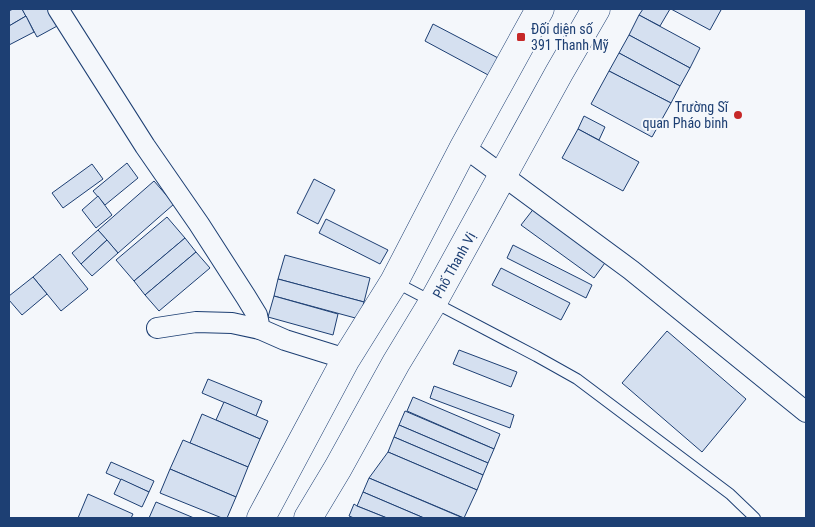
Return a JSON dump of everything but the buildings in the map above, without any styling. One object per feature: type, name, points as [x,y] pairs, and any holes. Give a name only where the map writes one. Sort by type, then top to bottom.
[{"type":"main road","points":[[261,518],[346,359],[394,282],[464,147],[540,9]]},
{"type":"main road","name":"Phố Thanh Vị","points":[[308,518],[433,302],[596,9]]},
{"type":"street","points":[[58,9],[145,146],[199,224],[246,297],[256,315],[260,329]]},
{"type":"street","points":[[464,147],[630,270],[806,412]]},
{"type":"street","points":[[157,328],[196,322],[232,323],[260,329],[285,340],[346,359]]},
{"type":"lane","points":[[394,282],[577,379],[730,494],[755,518]]},
{"type":"place","name":"Đối diện số 391 Thanh Mỹ","points":[[521,37]]},
{"type":"place","name":"Trường Sĩ quan Pháo binh","points":[[738,115]]}]
